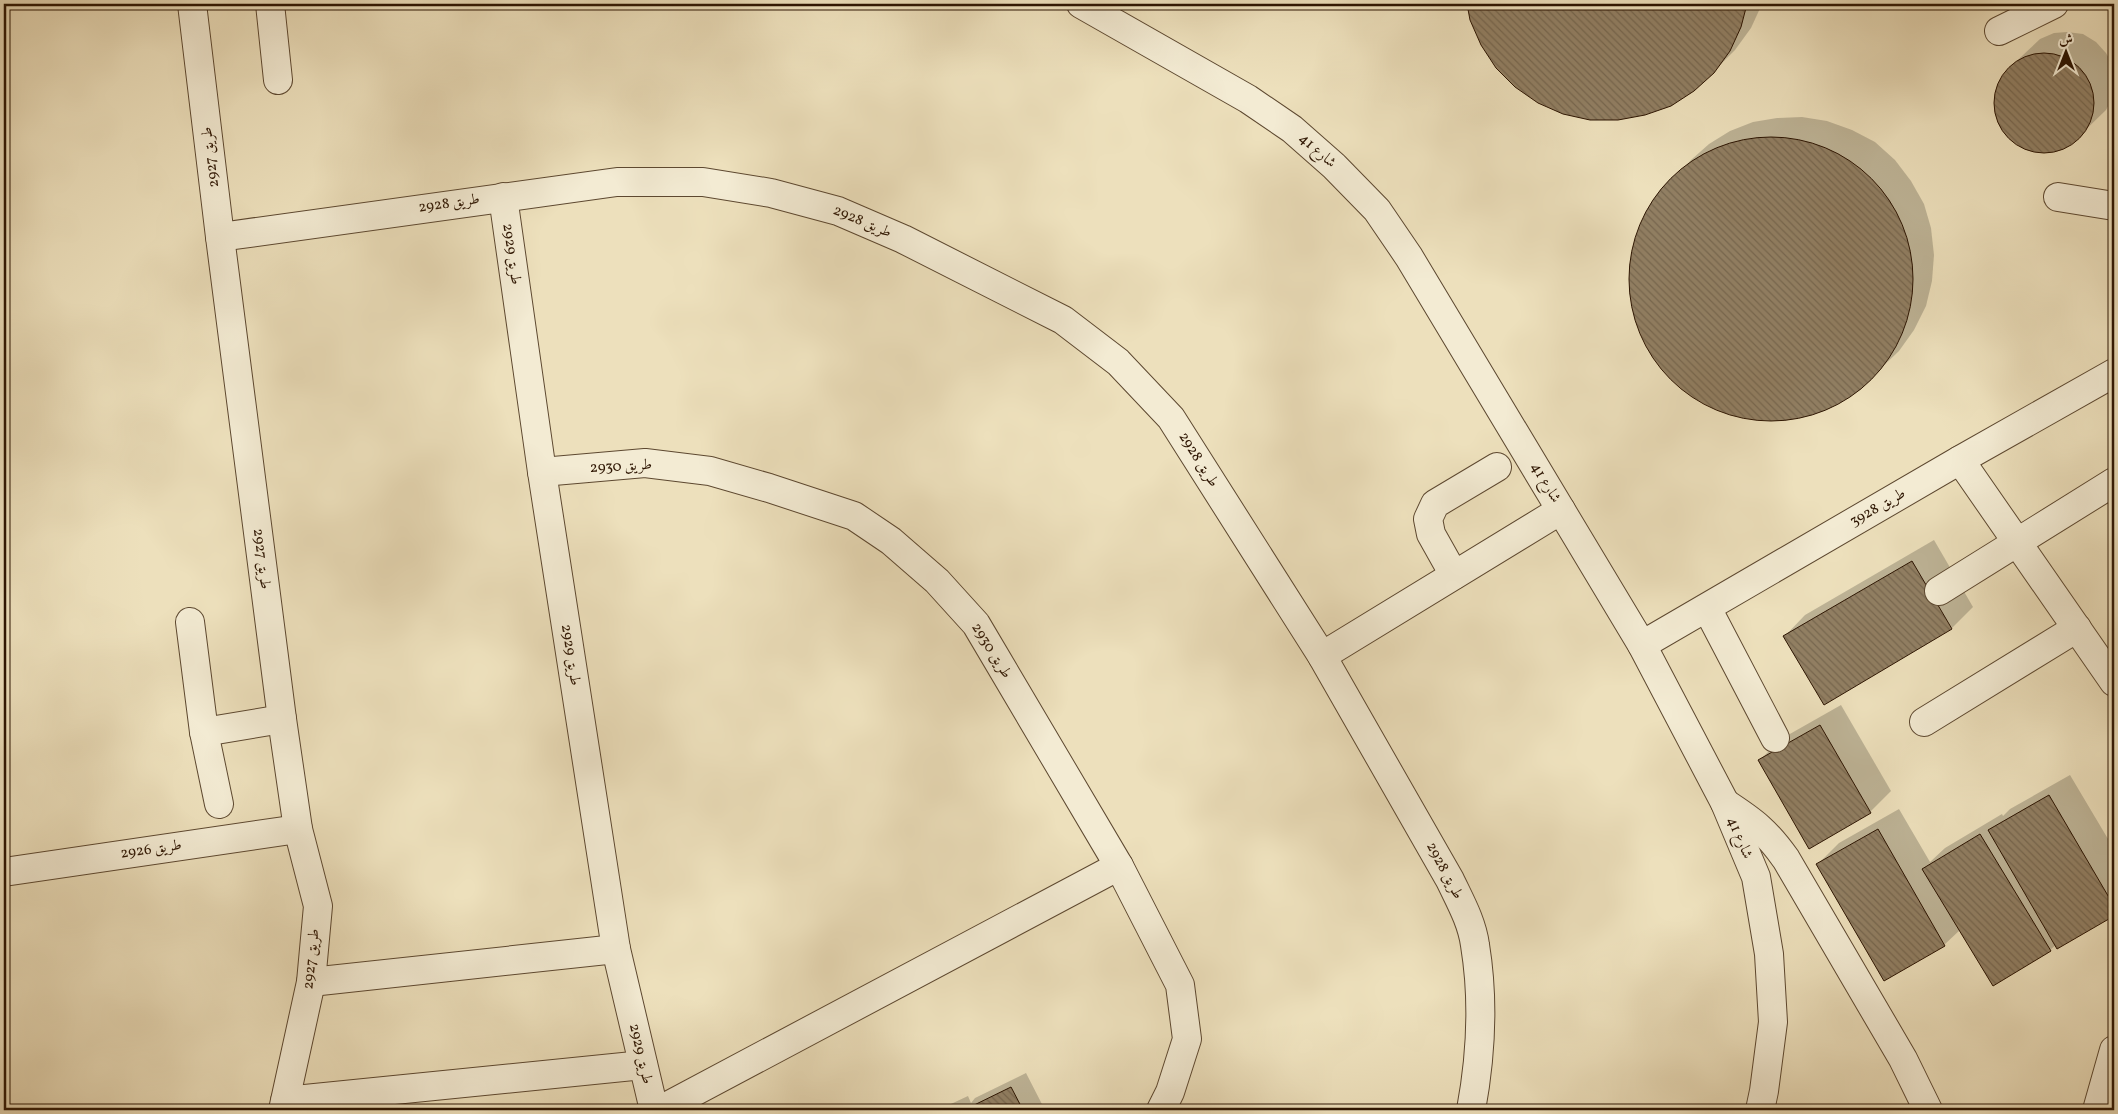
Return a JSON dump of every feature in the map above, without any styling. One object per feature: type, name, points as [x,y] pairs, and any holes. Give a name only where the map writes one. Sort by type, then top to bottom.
[{"type":"street","name":"طريق 2927","points":[[192,4],[282,719],[298,829],[318,906],[311,982],[284,1105]]},
{"type":"street","points":[[270,4],[278,80]]},
{"type":"street","name":"شارع 41","points":[[1081,4],[1248,99],[1292,129],[1334,166],[1377,210],[1409,257],[1642,645],[1725,803],[1756,877],[1769,954],[1773,1022],[1760,1110]]},
{"type":"street","points":[[1999,31],[2054,4]]},
{"type":"street","name":"طريق 2928","points":[[220,236],[617,182],[703,182],[771,193],[830,208],[870,224],[1063,320],[1118,362],[1172,418],[1322,656],[1450,880],[1466,912],[1475,944],[1480,1024],[1475,1087],[1471,1110]]},
{"type":"street","name":"طريق 2929","points":[[503,196],[542,472],[616,949],[654,1110]]},
{"type":"street","points":[[2058,196],[2114,206]]},
{"type":"street","name":"طريق 3928","points":[[1642,645],[2114,372]]},
{"type":"street","points":[[1960,460],[2114,682]]},
{"type":"street","name":"طريق 2930","points":[[542,472],[645,463],[710,471],[778,490],[854,516],[891,541],[936,581],[976,624],[1119,866],[1180,985],[1187,1039],[1170,1092],[1161,1110]]},
{"type":"street","points":[[1454,575],[1431,534],[1428,519],[1435,504],[1497,467]]},
{"type":"street","points":[[1939,591],[2114,482]]},
{"type":"street","points":[[1322,656],[1561,510]]},
{"type":"street","points":[[1707,608],[1775,738]]},
{"type":"street","points":[[190,622],[204,732],[218,804]]},
{"type":"street","points":[[1924,722],[2076,628]]},
{"type":"street","points":[[204,732],[282,719]]},
{"type":"street","points":[[1725,803],[1755,822],[1786,859],[1903,1059],[1928,1110]]},
{"type":"street","name":"طريق 2926","points":[[4,872],[298,829]]},
{"type":"street","points":[[660,1110],[1119,866]]},
{"type":"street","points":[[311,982],[616,949]]},
{"type":"street","points":[[2097,1110],[2114,1050]]},
{"type":"street","points":[[284,1105],[643,1065]]},
{"type":"building","points":[[1467,4],[1747,4],[1741,27],[1730,51],[1714,73],[1694,91],[1671,106],[1645,115],[1618,120],[1590,120],[1563,114],[1538,103],[1515,87],[1496,68],[1481,45],[1470,20]]},
{"type":"building","points":[[2044,53],[2063,56],[2080,67],[2091,84],[2094,103],[2091,122],[2080,139],[2063,150],[2044,153],[2025,150],[2008,139],[1997,122],[1994,103],[1997,84],[2008,67],[2025,56]]},
{"type":"building","points":[[1771,137],[1812,143],[1838,154],[1861,169],[1881,189],[1896,212],[1907,238],[1913,279],[1907,320],[1896,346],[1881,369],[1861,389],[1838,404],[1812,415],[1771,421],[1730,415],[1704,404],[1681,389],[1661,369],[1646,346],[1635,320],[1629,279],[1635,238],[1646,212],[1661,189],[1681,169],[1704,154],[1730,143]]},
{"type":"building","points":[[1912,561],[1952,629],[1824,705],[1783,636]]},
{"type":"building","points":[[1820,725],[1871,813],[1809,849],[1758,760]]},
{"type":"building","points":[[2049,795],[2114,906],[2114,916],[2057,949],[1988,830]]},
{"type":"building","points":[[1878,829],[1945,946],[1884,981],[1816,864]]},
{"type":"building","points":[[1980,834],[2051,951],[1993,986],[1922,869]]},
{"type":"building","points":[[1011,1087],[1023,1110],[964,1110]]}]
